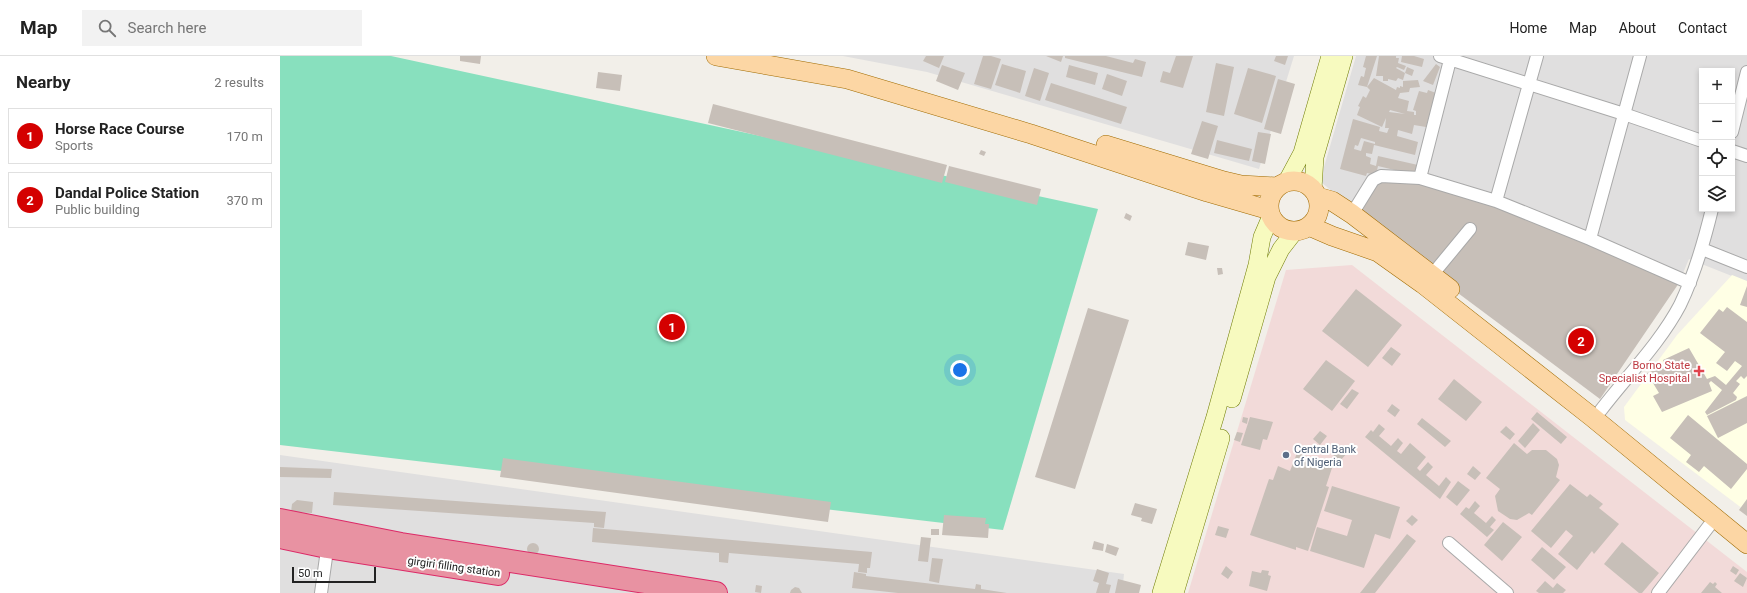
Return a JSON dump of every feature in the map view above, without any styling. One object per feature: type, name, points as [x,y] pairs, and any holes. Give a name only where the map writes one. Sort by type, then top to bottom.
[{"type":"highway","points":[[280,520],[329,538],[401,544],[716,593]]},
{"type":"highway","name":"girgiri filling station","points":[[280,537],[329,538],[629,593]]},
{"type":"main road","points":[[716,56],[847,78],[1031,134],[1235,183],[1282,184],[1301,181],[1316,193],[1352,214],[1432,274],[1747,529]]},
{"type":"main road","points":[[795,56],[854,68],[901,81],[1119,156],[1217,195],[1270,213],[1276,224],[1285,229],[1302,229],[1332,236],[1378,252],[1423,284],[1592,417],[1747,544]]},
{"type":"main road","points":[[1162,593],[1215,417],[1257,265],[1262,237],[1270,213],[1269,200],[1282,184],[1302,153],[1330,56]]},
{"type":"main road","points":[[1175,593],[1267,277],[1278,254],[1318,213],[1315,157],[1344,56]]},
{"type":"street","points":[[1496,201],[1537,56]]},
{"type":"street","points":[[1590,239],[1640,56]]},
{"type":"street","points":[[1420,178],[1447,57],[1529,85],[1624,114],[1699,140]]},
{"type":"street","points":[[1735,120],[1747,72]]},
{"type":"street","points":[[1735,152],[1747,156]]},
{"type":"street","points":[[1352,214],[1373,180],[1380,176],[1420,178],[1496,201],[1690,282]]},
{"type":"street","points":[[1600,410],[1665,329],[1690,282],[1702,249],[1711,212]]},
{"type":"street","points":[[1432,274],[1470,229]]},
{"type":"street","points":[[1702,249],[1747,267]]},
{"type":"street","points":[[1658,593],[1715,518]]},
{"type":"street","points":[[320,593],[329,538]]},
{"type":"street","points":[[1449,543],[1507,593]]},
{"type":"shaded area","points":[[843,56],[1294,56],[1259,169],[927,72]]},
{"type":"shaded area","points":[[1356,56],[1747,56],[1747,282],[1689,259],[1681,278],[1496,201],[1350,207],[1320,181]]},
{"type":"shaded area","points":[[1352,265],[1747,572],[1747,593],[1188,593],[1286,270]]},
{"type":"shaded area","name":"Borno State Specialist Hospital","points":[[1732,275],[1747,281],[1747,512],[1625,420],[1624,407],[1677,335]]},
{"type":"shaded area","points":[[280,455],[1124,574],[1122,593],[280,593]]},
{"type":"green space","points":[[280,56],[391,56],[1098,209],[1003,530],[280,445]]},
{"type":"building","points":[[460,56],[481,56],[480,64],[460,61]]},
{"type":"building","points":[[926,56],[944,56],[939,68],[923,61]]},
{"type":"building","points":[[983,56],[991,56],[1001,59],[991,89],[974,84]]},
{"type":"building","points":[[1046,56],[1063,56],[1061,62]]},
{"type":"building","points":[[1065,56],[1106,56],[1133,63],[1135,59],[1146,62],[1142,77],[1065,58]]},
{"type":"building","points":[[1176,56],[1193,56],[1183,88],[1160,82],[1163,71],[1170,73]]},
{"type":"building","points":[[1276,56],[1288,56],[1285,65],[1274,61]]},
{"type":"building","points":[[1366,56],[1377,56],[1367,87],[1358,85],[1361,76],[1364,77],[1366,68],[1363,67]]},
{"type":"building","points":[[1379,56],[1396,56],[1396,58],[1399,58],[1398,63],[1406,66],[1404,70],[1397,67],[1396,68],[1405,73],[1403,80],[1398,78],[1396,81],[1388,79],[1388,81],[1383,81],[1383,76],[1376,76]]},
{"type":"building","points":[[1402,56],[1414,56],[1424,59],[1422,67],[1401,62]]},
{"type":"building","points":[[1216,63],[1234,67],[1224,116],[1206,112]]},
{"type":"building","points":[[1002,64],[1026,71],[1020,93],[995,85]]},
{"type":"building","points":[[1436,64],[1440,67],[1433,85],[1423,81]]},
{"type":"building","points":[[942,65],[965,73],[958,90],[936,81]]},
{"type":"building","points":[[1069,65],[1098,73],[1095,85],[1066,77]]},
{"type":"building","points":[[1407,67],[1414,70],[1412,76],[1405,73]]},
{"type":"building","points":[[1034,68],[1049,73],[1040,101],[1025,96]]},
{"type":"building","points":[[1248,68],[1276,76],[1262,123],[1234,114]]},
{"type":"building","points":[[598,72],[622,75],[620,91],[596,88]]},
{"type":"building","points":[[1107,74],[1127,81],[1122,96],[1102,89]]},
{"type":"building","points":[[1374,78],[1396,90],[1397,87],[1403,87],[1403,81],[1418,80],[1420,87],[1410,88],[1409,92],[1400,93],[1398,98],[1409,101],[1407,111],[1414,112],[1414,115],[1416,115],[1416,111],[1413,110],[1419,91],[1427,93],[1428,90],[1436,93],[1426,127],[1414,125],[1412,134],[1398,130],[1397,136],[1418,142],[1415,155],[1374,145],[1372,154],[1366,153],[1366,156],[1371,158],[1370,164],[1376,166],[1378,156],[1418,165],[1415,175],[1378,166],[1376,175],[1367,173],[1366,176],[1340,169],[1353,119],[1380,127],[1379,131],[1387,133],[1389,128],[1385,128],[1386,118],[1382,127],[1357,115],[1360,107],[1358,106],[1363,96],[1366,98],[1370,90],[1367,87]],"holes":[[[1390,110],[1405,114],[1389,112]],[[1361,138],[1375,142],[1375,144],[1364,141],[1361,151],[1354,149],[1355,145],[1358,146]]]},
{"type":"building","points":[[1278,79],[1295,84],[1281,134],[1264,129]]},
{"type":"building","points":[[1051,83],[1127,107],[1121,124],[1045,100]]},
{"type":"building","points":[[713,104],[947,165],[942,183],[708,123]]},
{"type":"building","points":[[1202,121],[1218,126],[1208,159],[1191,154]]},
{"type":"building","points":[[1258,132],[1271,134],[1265,164],[1252,161]]},
{"type":"building","points":[[1217,140],[1252,149],[1249,161],[1214,153]]},
{"type":"building","points":[[981,150],[986,152],[984,156],[979,154]]},
{"type":"building","points":[[949,166],[1041,189],[1037,205],[945,182]]},
{"type":"building","points":[[1420,178],[1590,244],[1679,283],[1600,399],[1352,214],[1373,180]]},
{"type":"building","points":[[1126,213],[1132,216],[1130,221],[1124,218]]},
{"type":"building","points":[[1188,242],[1209,246],[1206,260],[1185,255]]},
{"type":"building","points":[[1217,268],[1222,268],[1223,274],[1218,275]]},
{"type":"building","points":[[1747,286],[1747,307],[1740,305]]},
{"type":"building","points":[[1356,289],[1402,325],[1368,367],[1322,331]]},
{"type":"building","points":[[1727,307],[1747,322],[1747,376],[1744,379],[1741,376],[1736,381],[1740,384],[1733,393],[1737,397],[1736,400],[1707,415],[1705,412],[1722,390],[1711,381],[1709,383],[1712,391],[1662,412],[1653,396],[1659,393],[1647,373],[1665,366],[1663,360],[1689,348],[1707,379],[1715,376],[1726,385],[1742,366],[1735,361],[1727,371],[1716,363],[1725,352],[1700,333],[1719,309],[1723,312]]},
{"type":"building","points":[[1088,308],[1129,320],[1075,489],[1035,477]]},
{"type":"building","points":[[1391,347],[1401,354],[1392,366],[1382,358]]},
{"type":"building","points":[[1326,360],[1355,381],[1332,411],[1303,389]]},
{"type":"building","points":[[1454,379],[1482,402],[1466,421],[1438,399]]},
{"type":"building","points":[[1352,389],[1359,393],[1347,409],[1340,404]]},
{"type":"building","points":[[1747,396],[1747,423],[1718,438],[1707,416]]},
{"type":"building","points":[[1392,404],[1400,410],[1395,417],[1387,411]]},
{"type":"building","points":[[1537,412],[1567,437],[1561,444],[1531,419]]},
{"type":"building","points":[[1688,415],[1747,464],[1747,469],[1731,489],[1704,466],[1699,472],[1686,462],[1691,455],[1670,438]]},
{"type":"building","points":[[1243,417],[1248,418],[1247,424],[1242,422]]},
{"type":"building","points":[[1250,417],[1273,422],[1267,440],[1263,439],[1260,450],[1241,445]]},
{"type":"building","points":[[1422,418],[1451,441],[1445,447],[1417,424]]},
{"type":"building","points":[[1533,423],[1540,430],[1525,448],[1518,441]]},
{"type":"building","points":[[1379,424],[1385,429],[1379,436],[1391,446],[1398,438],[1403,443],[1397,451],[1401,454],[1410,443],[1426,457],[1417,468],[1420,471],[1428,462],[1433,467],[1426,475],[1439,486],[1446,477],[1451,482],[1440,499],[1365,437],[1371,430],[1373,432]]},
{"type":"building","points":[[1506,426],[1515,434],[1510,440],[1500,432]]},
{"type":"building","points":[[1320,431],[1327,436],[1320,445],[1313,439]]},
{"type":"building","points":[[1237,432],[1243,433],[1240,442],[1234,440]]},
{"type":"building","points":[[1514,443],[1527,454],[1532,450],[1546,450],[1557,459],[1559,465],[1556,477],[1560,480],[1532,515],[1529,513],[1517,520],[1510,519],[1498,511],[1495,496],[1500,489],[1486,478]]},
{"type":"building","points":[[1339,445],[1348,452],[1340,461],[1332,454]]},
{"type":"building","points":[[1297,453],[1333,465],[1326,486],[1329,487],[1308,551],[1296,547],[1296,550],[1250,535],[1269,479],[1273,480],[1278,466],[1290,471]]},
{"type":"building","points":[[503,458],[831,502],[828,522],[500,477]]},
{"type":"building","points":[[1473,466],[1481,473],[1475,480],[1467,474]]},
{"type":"building","points":[[280,467],[332,469],[331,478],[280,477]]},
{"type":"building","points":[[1458,481],[1470,490],[1457,506],[1446,497]]},
{"type":"building","points":[[1570,484],[1587,497],[1590,494],[1603,504],[1599,508],[1619,524],[1594,554],[1592,551],[1577,570],[1558,554],[1573,536],[1566,530],[1551,548],[1531,531]]},
{"type":"building","points":[[1332,486],[1400,507],[1390,539],[1375,534],[1364,568],[1310,551],[1317,527],[1347,536],[1352,520],[1324,511]]},
{"type":"building","points":[[334,492],[606,512],[604,528],[594,527],[594,523],[333,505]]},
{"type":"building","points":[[1747,499],[1747,516],[1739,510]]},
{"type":"building","points":[[297,500],[313,502],[312,513],[291,512],[292,504]]},
{"type":"building","points":[[1475,501],[1480,506],[1474,513],[1486,523],[1492,516],[1496,520],[1490,527],[1494,530],[1487,537],[1460,514],[1466,507],[1469,509]]},
{"type":"building","points":[[1135,503],[1157,509],[1152,524],[1141,521],[1142,518],[1131,515]]},
{"type":"building","points":[[944,515],[986,518],[985,524],[989,524],[988,538],[942,535]]},
{"type":"building","points":[[1412,515],[1418,520],[1412,526],[1406,521]]},
{"type":"building","points":[[1503,522],[1522,537],[1502,561],[1484,545]]},
{"type":"building","points":[[1218,526],[1229,529],[1226,538],[1215,535]]},
{"type":"building","points":[[593,528],[872,552],[870,568],[867,568],[867,573],[858,572],[859,564],[729,553],[728,563],[719,562],[719,553],[592,542]]},
{"type":"building","points":[[931,529],[939,529],[939,535],[931,535]]},
{"type":"building","points":[[1407,534],[1416,541],[1375,593],[1360,593]]},
{"type":"building","points":[[921,537],[931,538],[928,562],[918,561]]},
{"type":"building","points":[[1094,541],[1104,544],[1103,551],[1092,549]]},
{"type":"building","points":[[1622,542],[1659,573],[1642,593],[1639,593],[1604,564]]},
{"type":"building","points":[[531,543],[535,543],[539,549],[535,555],[531,555],[527,551],[527,547]]},
{"type":"building","points":[[1107,544],[1119,548],[1116,556],[1105,552]]},
{"type":"building","points":[[1542,547],[1566,567],[1554,580],[1531,560]]},
{"type":"building","points":[[932,558],[943,559],[939,583],[929,581]]},
{"type":"building","points":[[1226,566],[1233,572],[1228,579],[1221,574]]},
{"type":"building","points":[[1733,566],[1739,570],[1736,575],[1730,571]]},
{"type":"building","points":[[1097,569],[1109,573],[1106,584],[1111,585],[1109,593],[1096,593],[1099,583],[1093,581]]},
{"type":"building","points":[[1262,570],[1269,571],[1268,575],[1271,576],[1267,591],[1249,586],[1252,571],[1261,573]]},
{"type":"building","points":[[854,572],[866,574],[866,576],[975,589],[976,584],[981,585],[981,589],[1007,593],[898,593],[852,588]]},
{"type":"building","points":[[1740,573],[1747,578],[1743,587],[1734,581]]},
{"type":"building","points":[[1118,579],[1141,585],[1139,593],[1115,593]]},
{"type":"building","points":[[1545,581],[1553,588],[1557,583],[1566,590],[1563,593],[1539,593],[1536,591]]},
{"type":"building","points":[[1710,582],[1713,584],[1715,582],[1717,584],[1715,587],[1722,593],[1701,593]]},
{"type":"building","points":[[756,585],[762,586],[761,593],[755,592]]},
{"type":"building","points":[[795,587],[799,588],[802,593],[790,593]]},
{"type":"place","name":"Horse Race Course","points":[[672,327]]},
{"type":"place","name":"Dandal Police Station","points":[[1581,341]]},
{"type":"place","name":"Borno State Specialist Hospital","points":[[1699,371]]},
{"type":"place","name":"Central Bank of Nigeria","points":[[1286,455]]}]
